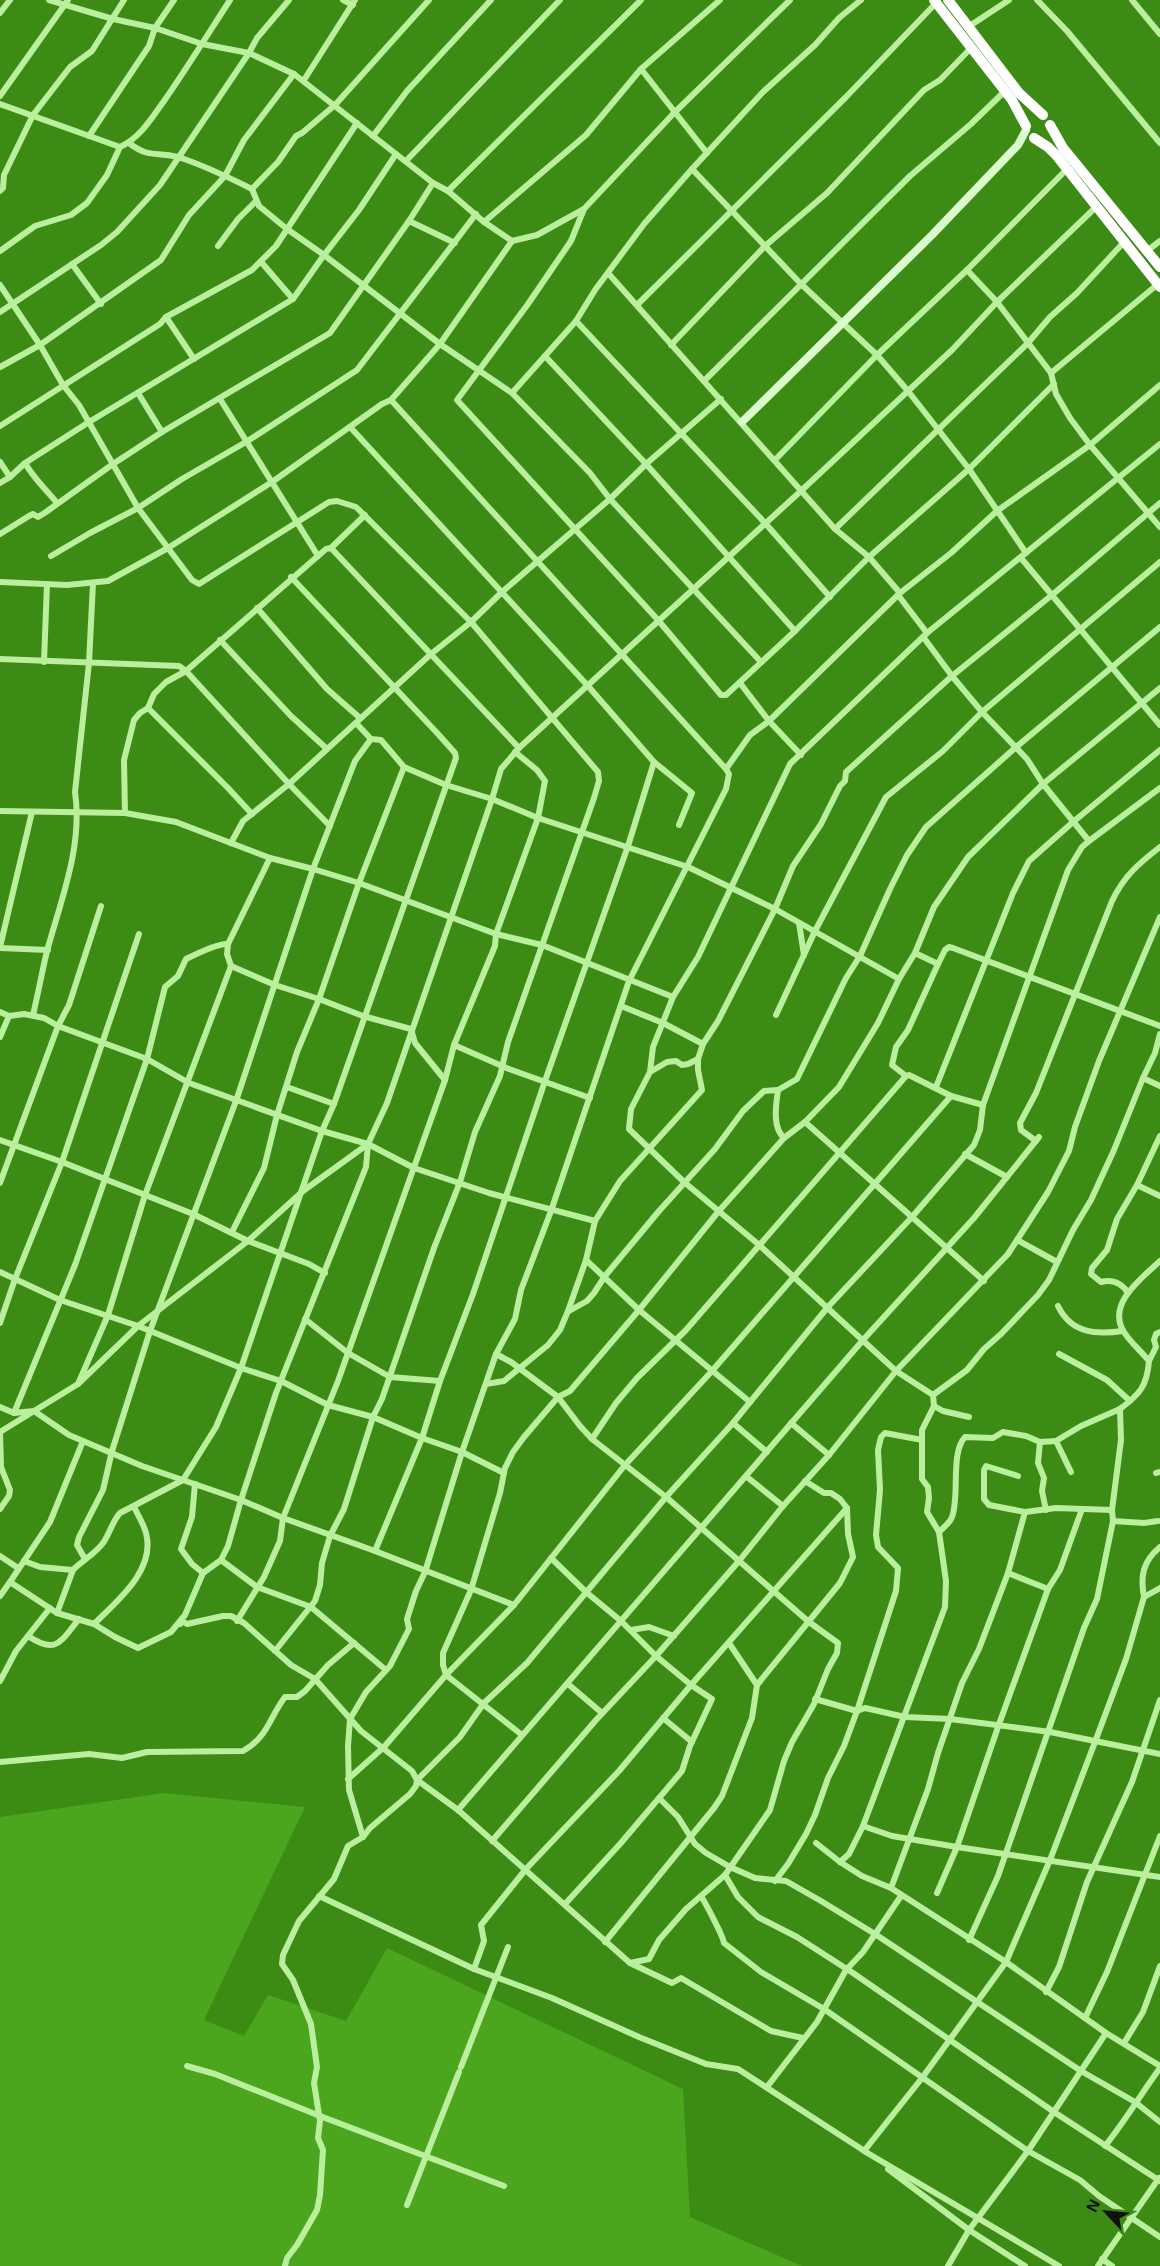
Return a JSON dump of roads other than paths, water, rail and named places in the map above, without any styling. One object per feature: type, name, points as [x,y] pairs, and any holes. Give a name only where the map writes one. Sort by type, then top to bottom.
[{"type":"highway","points":[[948,0],[1019,93],[1043,115],[1063,148],[1160,267]]},
{"type":"highway","points":[[935,1],[1005,91],[1019,111],[1030,133],[1048,147],[1067,169],[1159,286]]},
{"type":"highway","points":[[1030,133],[1031,117],[1043,115]]},
{"type":"highway","points":[[1030,133],[1045,136],[1050,124]]},
{"type":"street","points":[[0,13],[10,0]]},
{"type":"street","points":[[49,0],[66,3],[113,19],[155,28],[202,44],[249,53],[294,74],[433,183],[448,191],[484,222],[512,241]]},
{"type":"street","points":[[0,191],[3,188],[4,175],[33,115],[70,67],[92,51],[124,0]]},
{"type":"street","points":[[89,136],[149,46],[155,28],[174,0]]},
{"type":"street","points":[[0,251],[35,226],[71,215],[87,202],[107,174],[120,147],[141,133],[230,0]]},
{"type":"street","points":[[0,312],[117,232],[160,185],[257,38],[289,0]]},
{"type":"street","points":[[343,0],[354,3]]},
{"type":"street","points":[[304,80],[354,3],[361,0]]},
{"type":"street","points":[[252,189],[278,162],[296,136],[335,105],[429,0]]},
{"type":"street","points":[[373,136],[406,91],[491,0]]},
{"type":"street","points":[[406,161],[560,0]]},
{"type":"street","points":[[448,191],[641,0]]},
{"type":"street","points":[[484,222],[586,135],[641,69],[720,0]]},
{"type":"street","points":[[0,582],[46,584],[108,581],[168,548],[273,482],[382,404],[391,400],[440,344],[512,241],[537,235],[584,209],[674,113],[790,0]]},
{"type":"street","points":[[512,393],[576,321],[644,224],[706,153],[763,92],[815,45],[839,18],[861,0]]},
{"type":"street","points":[[968,27],[1009,0]]},
{"type":"street","points":[[1037,0],[1067,31],[1160,143]]},
{"type":"street","points":[[1132,0],[1160,34]]},
{"type":"street","points":[[637,305],[732,212],[935,1]]},
{"type":"street","points":[[0,96],[66,3]]},
{"type":"street","points":[[671,345],[765,246],[827,193],[924,90],[940,80],[971,48]]},
{"type":"street","points":[[641,69],[706,153]]},
{"type":"street","points":[[0,367],[40,345],[161,260],[189,216],[225,176],[244,140],[294,74]]},
{"type":"street","points":[[705,380],[910,176],[971,124],[1005,91]]},
{"type":"street","points":[[0,104],[120,147]]},
{"type":"street","points":[[0,426],[160,324],[166,317],[252,270],[262,262],[287,229],[357,123]]},
{"type":"street","points":[[742,422],[841,322],[932,235],[1030,133]]},
{"type":"street","points":[[129,143],[144,153],[177,157],[252,189],[259,206],[287,229],[440,344],[512,393],[590,473],[610,499],[760,662]]},
{"type":"street","points":[[0,483],[25,463],[89,422],[293,299],[359,210],[396,154]]},
{"type":"street","points":[[692,169],[801,284],[877,355],[908,391],[969,469],[1052,595],[1160,725]]},
{"type":"street","points":[[775,460],[877,355],[968,270],[1067,169]]},
{"type":"street","points":[[0,534],[33,514],[38,517],[112,464],[162,432],[330,333],[433,183]]},
{"type":"street","points":[[218,246],[238,219],[256,201]]},
{"type":"street","points":[[171,1632],[185,1615],[203,1573],[221,1560],[228,1546],[281,1381],[366,1167],[368,1144],[387,1103],[501,768],[517,750],[953,349],[997,302],[1097,206]]},
{"type":"street","points":[[584,209],[571,241],[459,397],[458,403],[500,445],[658,620],[721,695],[726,695],[740,683],[869,557],[969,469],[1054,384]]},
{"type":"street","points":[[51,556],[138,508],[182,478],[246,442],[357,370],[476,214]]},
{"type":"street","points":[[409,221],[455,243]]},
{"type":"street","points":[[1147,251],[1160,241]]},
{"type":"street","points":[[835,529],[1028,343],[1050,317],[1077,293],[1124,242]]},
{"type":"street","points":[[262,262],[293,299]]},
{"type":"street","points":[[72,264],[101,304]]},
{"type":"street","points":[[968,270],[997,302],[1051,373],[1056,394],[1090,445],[1160,527]]},
{"type":"street","points":[[608,273],[835,529],[869,557],[899,594],[952,676],[982,712],[1027,759],[1043,784],[1089,840]]},
{"type":"street","points":[[0,285],[14,303],[63,385],[79,405],[138,508],[192,580],[199,585],[328,502],[337,501],[356,507],[471,622],[598,772],[599,781],[594,798],[508,1042],[500,1076],[475,1132],[460,1182],[434,1248],[390,1377],[373,1417],[344,1509],[330,1536],[315,1601],[275,1651]]},
{"type":"street","points":[[1051,373],[1159,286]]},
{"type":"street","points":[[166,317],[194,359]]},
{"type":"street","points":[[576,321],[765,523],[830,597]]},
{"type":"street","points":[[545,356],[729,555],[795,631]]},
{"type":"street","points":[[726,769],[750,735],[769,721],[899,594],[951,553],[997,511],[1090,445],[1160,385]]},
{"type":"street","points":[[138,393],[162,432]]},
{"type":"street","points":[[220,399],[318,556]]},
{"type":"street","points":[[231,843],[243,821],[289,784],[431,654],[471,622],[720,399]]},
{"type":"street","points":[[363,1838],[349,1790],[350,1719],[366,1692],[396,1656],[409,1629],[407,1619],[425,1572],[462,1452],[496,1354],[515,1319],[522,1290],[629,981],[726,789],[729,774],[391,400]]},
{"type":"street","points":[[351,428],[588,686],[654,762],[692,793],[680,825]]},
{"type":"street","points":[[933,1395],[896,1371],[794,1277],[636,1138],[629,1129],[631,1109],[650,1072],[653,1047],[673,997],[698,957],[790,764],[926,636],[1160,444]]},
{"type":"street","points":[[0,462],[10,477]]},
{"type":"street","points":[[25,463],[38,484],[44,486],[57,503]]},
{"type":"street","points":[[486,1384],[504,1381],[548,1345],[560,1330],[586,1260],[595,1221],[620,1180],[702,1090],[698,1059],[703,1044],[718,1021],[775,909],[794,866],[821,824],[844,781],[846,772],[952,676],[1160,503]]},
{"type":"street","points":[[125,813],[124,760],[134,720],[148,708],[154,694],[166,682],[186,671],[291,578],[326,549],[331,548],[365,515]]},
{"type":"street","points":[[237,1621],[280,1541],[283,1518],[348,1353],[445,1080],[454,1045],[495,946],[496,934],[538,818],[545,781],[431,654],[331,548]]},
{"type":"street","points":[[776,1015],[815,931],[884,805],[886,797],[944,751],[982,712],[1160,562]]},
{"type":"street","points":[[57,1612],[73,1570],[95,1553],[105,1541],[114,1520],[120,1513],[183,1480],[216,1427],[241,1368],[322,1131],[334,1104],[363,1016],[456,758],[455,753],[396,688],[291,578]]},
{"type":"street","points":[[33,1015],[48,950],[64,899],[78,813],[75,792],[89,663],[93,583]]},
{"type":"street","points":[[44,662],[46,584]]},
{"type":"street","points":[[256,608],[358,721],[371,740]]},
{"type":"street","points":[[568,1311],[587,1301],[605,1276],[684,1182],[715,1149],[743,1111],[764,1091],[778,1090],[797,1079],[917,838],[935,818],[1015,748],[1160,627]]},
{"type":"street","points":[[220,640],[291,716],[327,749]]},
{"type":"street","points":[[0,659],[172,665],[186,671],[330,826]]},
{"type":"street","points":[[740,683],[769,721],[801,755]]},
{"type":"street","points":[[522,1735],[446,1675],[443,1665],[443,1653],[471,1590],[504,1473],[513,1452],[558,1397],[570,1391],[718,1212],[784,1138],[805,1122],[839,1087],[878,1023],[899,979],[915,953],[934,907],[962,864],[1043,784],[1160,688]]},
{"type":"street","points":[[148,708],[252,814]]},
{"type":"street","points":[[85,1559],[77,1545],[79,1537],[103,1490],[112,1451],[150,1331],[236,1101],[313,868],[356,761],[371,740],[378,738],[381,740],[404,767],[446,785],[688,867],[775,909],[899,979]]},
{"type":"street","points":[[936,1087],[1022,872],[1029,861],[1160,750]]},
{"type":"street","points":[[375,1551],[422,1438],[628,846],[654,762]]},
{"type":"street","points":[[232,1232],[264,1168],[277,1115],[297,1052],[319,999],[358,883],[404,767]]},
{"type":"street","points":[[285,2266],[287,2258],[317,2210],[323,2150],[318,2138],[320,2116],[314,2083],[316,2067],[311,2024],[293,1980],[282,1964],[283,1954],[299,1922],[334,1879],[348,1846],[363,1838],[378,1821],[410,1794],[417,1780],[460,1737],[484,1703],[527,1663],[666,1497],[733,1423],[827,1308],[912,1217],[974,1145],[980,1130],[983,1105],[1068,870],[1089,840],[1160,788]]},
{"type":"street","points":[[0,811],[125,813],[176,822],[270,858],[313,868],[358,883],[496,934],[542,945],[673,997]]},
{"type":"street","points":[[32,812],[0,948],[48,950]]},
{"type":"street","points":[[459,1810],[747,1477],[791,1422],[948,1248],[1038,1139],[1020,1130],[1020,1123],[1036,1093],[1120,884],[1135,867],[1160,847]]},
{"type":"street","points":[[78,1384],[108,1315],[146,1195],[231,966],[227,954],[228,944],[270,858]]},
{"type":"street","points":[[0,1183],[58,1026],[69,1005],[101,906]]},
{"type":"street","points":[[492,1841],[602,1713],[656,1656],[739,1561],[783,1506],[829,1455],[896,1371],[964,1298],[984,1281],[1017,1240],[1048,1192],[1069,1152],[1099,1061],[1160,917]]},
{"type":"street","points":[[799,923],[804,955]]},
{"type":"street","points":[[0,1323],[15,1279],[62,1162],[139,934]]},
{"type":"street","points":[[15,1413],[75,1265],[103,1179],[147,1059],[165,987],[178,976],[186,959],[210,950],[219,943],[228,944]]},
{"type":"street","points":[[983,1105],[951,1096],[936,1087],[909,1075],[906,1076],[893,1067],[896,1047],[908,1030],[938,964],[949,947],[1160,1026]]},
{"type":"street","points":[[915,953],[938,964]]},
{"type":"street","points":[[231,966],[275,985],[363,1016],[411,1029]]},
{"type":"street","points":[[621,1006],[663,1023],[703,1044]]},
{"type":"street","points":[[0,1012],[9,1016],[33,1015],[147,1059],[189,1083],[322,1131],[368,1144],[414,1168],[489,1193],[595,1221]]},
{"type":"street","points":[[0,1038],[9,1016]]},
{"type":"street","points":[[411,1029],[415,1043],[445,1080]]},
{"type":"street","points":[[933,1395],[967,1370],[984,1349],[1044,1287],[1091,1200],[1155,1053],[1160,1034]]},
{"type":"street","points":[[454,1045],[590,1098]]},
{"type":"street","points":[[650,1072],[667,1062],[676,1061],[682,1065],[698,1059]]},
{"type":"street","points":[[592,1439],[616,1403],[637,1378],[676,1340],[906,1076]]},
{"type":"street","points":[[1143,1078],[1160,1086]]},
{"type":"street","points":[[287,1087],[334,1104]]},
{"type":"street","points":[[778,1090],[776,1113],[779,1134],[784,1138]]},
{"type":"street","points":[[348,1779],[384,1748],[446,1675],[514,1605],[625,1465],[712,1371],[951,1096]]},
{"type":"street","points":[[805,1122],[984,1281]]},
{"type":"street","points":[[1128,1293],[1121,1285],[1111,1281],[1101,1282],[1091,1274],[1092,1268],[1107,1250],[1118,1219],[1160,1136]]},
{"type":"street","points":[[0,1140],[193,1214],[248,1241],[309,1264],[325,1273]]},
{"type":"street","points":[[0,1509],[9,1496],[10,1490],[1,1467],[0,1432],[78,1384],[138,1326],[248,1241],[303,1191],[368,1144]]},
{"type":"street","points":[[965,1155],[1007,1177]]},
{"type":"street","points":[[1137,1185],[1160,1196]]},
{"type":"street","points":[[1017,1240],[1057,1262]]},
{"type":"street","points":[[586,1260],[639,1310],[750,1402]]},
{"type":"street","points":[[1149,1361],[1123,1331],[1120,1306],[1128,1293],[1160,1261]]},
{"type":"street","points":[[0,1272],[60,1300],[108,1315],[241,1368],[281,1381],[328,1405],[373,1417],[462,1452],[504,1473]]},
{"type":"street","points":[[1058,1306],[1063,1317],[1076,1328],[1104,1332],[1123,1331]]},
{"type":"street","points":[[305,1319],[348,1353],[390,1377],[440,1381]]},
{"type":"street","points":[[939,1532],[952,1517],[958,1454],[963,1438],[993,1438],[1003,1432],[1026,1436],[1040,1442],[1056,1441],[1081,1426],[1120,1409],[1137,1395],[1147,1380],[1149,1361],[1156,1347],[1154,1340],[1156,1334],[1160,1332]]},
{"type":"street","points":[[496,1354],[520,1368],[558,1397],[592,1439],[666,1497],[809,1622],[838,1643],[837,1653],[784,1761],[770,1810],[724,1875],[686,1909],[659,1940],[649,1959],[630,1963]]},
{"type":"street","points":[[1059,1354],[1107,1380],[1130,1401]]},
{"type":"street","points":[[840,1862],[849,1854],[863,1826],[945,1607],[946,1581],[939,1532],[927,1512],[930,1498],[928,1488],[922,1479],[923,1426],[933,1406],[933,1395]]},
{"type":"street","points":[[933,1406],[943,1411],[969,1417]]},
{"type":"street","points":[[0,1407],[15,1413],[34,1411],[69,1435],[112,1451],[142,1466],[241,1500],[514,1605]]},
{"type":"street","points":[[969,1940],[998,1876],[1050,1732],[1084,1628],[1097,1599],[1107,1560],[1107,1546],[1113,1521],[1112,1510],[1120,1440],[1120,1409]]},
{"type":"street","points":[[791,1422],[829,1455]]},
{"type":"street","points":[[733,1423],[767,1452]]},
{"type":"street","points":[[775,1881],[788,1864],[815,1815],[828,1778],[844,1746],[896,1591],[898,1568],[878,1546],[876,1535],[880,1490],[878,1450],[881,1437],[885,1433],[922,1440]]},
{"type":"street","points":[[1056,1441],[1071,1472]]},
{"type":"street","points":[[0,1596],[50,1522],[84,1442]]},
{"type":"street","points":[[1040,1442],[1038,1463],[1044,1478],[1042,1491],[1046,1510]]},
{"type":"street","points":[[1018,1476],[986,1466],[984,1499],[989,1505],[1025,1512],[1112,1510]]},
{"type":"street","points":[[747,1477],[783,1506]]},
{"type":"street","points":[[605,1942],[722,1796],[752,1718],[757,1685],[840,1583],[853,1557],[848,1534],[847,1508],[840,1498],[831,1493],[824,1493],[805,1481]]},
{"type":"street","points":[[195,1484],[192,1517],[181,1549],[192,1564],[203,1573]]},
{"type":"street","points":[[94,1624],[136,1579],[145,1561],[146,1533],[134,1507]]},
{"type":"street","points":[[474,1969],[484,1941],[481,1925],[526,1869],[606,1785],[847,1508]]},
{"type":"street","points":[[938,1893],[957,1847],[1048,1589],[1060,1570],[1082,1509]]},
{"type":"street","points":[[891,1888],[928,1789],[962,1683],[979,1649],[1008,1573],[1025,1512]]},
{"type":"street","points":[[1113,1521],[1136,1523],[1158,1521]]},
{"type":"street","points":[[864,2151],[922,2079],[1006,1962],[1050,1860],[1126,1659],[1143,1597],[1144,1566],[1160,1547]]},
{"type":"street","points":[[0,1556],[18,1568]]},
{"type":"street","points":[[551,1558],[586,1592],[631,1630],[656,1656],[712,1699],[692,1742],[682,1771],[565,1904]]},
{"type":"street","points":[[221,1560],[257,1587],[311,1607],[386,1670]]},
{"type":"street","points":[[24,1561],[40,1567],[73,1570]]},
{"type":"street","points":[[1008,1573],[1048,1589]]},
{"type":"street","points":[[10,1582],[57,1612],[94,1624],[138,1648],[171,1632],[182,1621],[187,1624],[231,1616],[244,1623],[291,1665],[315,1679],[361,1731],[412,1771],[417,1780],[459,1810],[630,1963],[672,1983],[681,1978],[771,2031],[802,2038]]},
{"type":"street","points":[[1143,1597],[1160,1588]]},
{"type":"street","points":[[0,1681],[16,1651],[50,1608]]},
{"type":"street","points":[[28,1636],[50,1647],[64,1638],[79,1620]]},
{"type":"street","points":[[631,1630],[649,1627],[674,1636]]},
{"type":"street","points":[[0,1762],[89,1754],[122,1758],[147,1752],[243,1751],[254,1745],[263,1735],[285,1697],[297,1697],[354,1643]]},
{"type":"street","points":[[729,1643],[757,1685]]},
{"type":"street","points":[[568,1684],[602,1713]]},
{"type":"street","points":[[815,1699],[857,1712],[865,1708],[905,1717],[950,1719],[1050,1732],[1160,1754]]},
{"type":"street","points":[[1046,1992],[1059,1967],[1092,1867],[1132,1782],[1160,1700]]},
{"type":"street","points":[[663,1718],[692,1742]]},
{"type":"street","points":[[659,1798],[678,1817],[695,1844],[706,1853],[755,1878],[786,1881],[875,1934],[1081,2071],[1135,2102],[1160,2122]]},
{"type":"street","points":[[863,1826],[908,1839],[1160,1877]]},
{"type":"street","points":[[1085,2019],[1107,1972],[1160,1836]]},
{"type":"street","points":[[816,1843],[862,1876],[891,1888],[1006,1962],[1085,2019],[1160,2067],[1122,2125],[1105,2146]]},
{"type":"street","points":[[724,1875],[738,1897],[758,1917],[798,1938],[846,1970],[853,1972],[1054,2112],[1159,2179],[1098,2266]]},
{"type":"street","points":[[319,1896],[474,1969],[552,1998],[706,2064],[738,2069],[864,2151],[1059,2266]]},
{"type":"street","points":[[701,1896],[724,1943],[761,1972],[824,2009],[1028,2151],[1080,2180],[1099,2196],[1160,2237]]},
{"type":"street","points":[[767,2087],[816,2022],[846,1970],[863,1952],[902,1896]]},
{"type":"street","points":[[407,2205],[508,1947]]},
{"type":"street","points":[[1124,2043],[1143,2012],[1160,1966]]},
{"type":"street","points":[[948,2266],[969,2230],[1028,2151],[1106,2033]]},
{"type":"street","points":[[187,2066],[215,2074],[504,2186]]},
{"type":"street","points":[[864,2151],[969,2230],[1025,2266]]},
{"type":"street","points":[[1102,2259],[1112,2266]]}]
